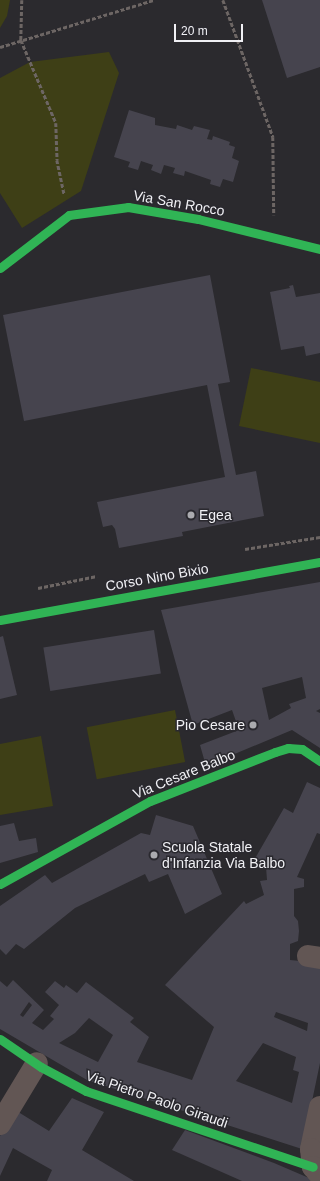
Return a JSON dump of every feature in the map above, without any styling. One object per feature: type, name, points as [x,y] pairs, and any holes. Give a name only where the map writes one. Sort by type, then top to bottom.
[{"type":"street","name":"Via San Rocco","points":[[0,268],[69,215],[128,206],[274,236],[320,249]]},
{"type":"street","name":"Corso Nino Bixio","points":[[0,620],[320,562]]},
{"type":"street","name":"Via Cesare Balbo","points":[[0,884],[150,801],[260,758],[288,748],[302,749],[320,761]]},
{"type":"street","name":"Via Pietro Paolo Giraudi","points":[[0,1039],[37,1063],[86,1091],[317,1171]]},
{"type":"street","points":[[0,1124],[37,1063]]},
{"type":"street","points":[[317,1171],[311,1148],[320,1107]]},
{"type":"path","points":[[22,0],[21,40],[56,123],[58,160],[69,215]]},
{"type":"path","points":[[0,48],[21,40],[47,35],[154,0]]},
{"type":"path","points":[[223,0],[273,137],[274,236]]},
{"type":"path","points":[[245,549],[320,537]]},
{"type":"path","points":[[31,589],[97,576]]},
{"type":"shaded area","points":[[0,0],[10,0],[7,16],[0,28]]},
{"type":"shaded area","points":[[109,52],[119,73],[81,191],[22,228],[0,193],[0,78],[30,62]]},
{"type":"shaded area","points":[[251,368],[320,382],[320,443],[239,426]]},
{"type":"shaded area","points":[[175,710],[185,762],[97,779],[87,727]]},
{"type":"shaded area","points":[[41,736],[53,806],[0,815],[0,744]]},
{"type":"building","points":[[262,0],[320,0],[320,67],[287,78]]},
{"type":"building","points":[[129,110],[155,118],[155,125],[176,129],[177,125],[192,130],[194,126],[210,130],[207,139],[212,140],[213,136],[230,142],[229,145],[235,147],[232,158],[239,161],[233,182],[223,179],[220,187],[210,184],[211,180],[185,171],[184,176],[173,173],[175,168],[164,165],[161,174],[151,170],[153,165],[141,161],[138,170],[128,167],[130,162],[114,157]]},
{"type":"building","points":[[210,275],[230,382],[218,384],[236,475],[256,471],[264,516],[182,532],[183,536],[119,548],[115,529],[112,525],[103,527],[97,502],[225,477],[207,385],[24,421],[3,315]]},
{"type":"building","points":[[293,285],[296,297],[320,293],[320,353],[306,356],[304,346],[281,350],[270,292],[290,288],[289,286]]},
{"type":"building","points":[[320,582],[320,709],[316,711],[320,713],[320,748],[292,730],[206,766],[200,745],[239,730],[232,710],[193,725],[161,610]],"holes":[[[302,677],[306,698],[289,704],[291,708],[269,720],[262,688]]]},
{"type":"building","points":[[154,630],[161,673],[50,691],[43,648]]},
{"type":"building","points":[[3,636],[17,695],[0,699],[0,637]]},
{"type":"building","points":[[307,782],[320,788],[320,834],[317,833],[297,877],[304,879],[304,887],[294,889],[294,916],[298,921],[299,931],[298,941],[290,944],[290,960],[320,963],[320,1063],[302,1149],[87,1080],[0,1029],[0,981],[7,987],[13,980],[44,1010],[32,1023],[43,1030],[54,1019],[50,1016],[59,1005],[45,992],[55,981],[64,988],[66,985],[77,993],[86,982],[134,1018],[130,1022],[149,1037],[137,1062],[192,1080],[214,1027],[165,985],[244,901],[246,904],[264,895],[260,881],[267,880],[266,867],[253,862],[284,808],[293,813]],"holes":[[[29,1002],[32,1005],[23,1017],[20,1015]],[[276,1012],[308,1023],[307,1031],[274,1017]],[[89,1018],[113,1035],[98,1062],[59,1043],[75,1033]],[[263,1043],[296,1057],[293,1070],[299,1072],[292,1103],[236,1081]]]},
{"type":"building","name":"Scuola Statale d'Infanzia Via Balbo","points":[[156,815],[193,826],[222,894],[185,914],[168,874],[149,882],[145,874],[75,908],[24,949],[16,944],[6,955],[0,949],[0,906],[45,875],[52,883],[141,833],[150,835]]},
{"type":"building","points":[[14,823],[19,841],[36,838],[38,852],[0,863],[0,826]]},
{"type":"building","points":[[72,1098],[104,1112],[82,1150],[134,1181],[47,1181],[52,1170],[13,1148],[0,1176],[0,1136],[15,1110],[49,1131]]},
{"type":"building","points":[[185,1130],[274,1163],[316,1181],[242,1181],[172,1150]]},
{"type":"traffic: fast","points":[[0,268],[69,215],[128,207],[198,219],[320,249]]},
{"type":"traffic: fast","points":[[0,620],[320,562]]},
{"type":"traffic: fast","points":[[0,884],[150,801],[275,752],[288,748],[302,749],[320,761]]},
{"type":"traffic: fast","points":[[0,1039],[41,1067],[86,1091],[313,1167]]},
{"type":"place","name":"Egea","points":[[191,515]]},
{"type":"place","name":"Pio Cesare","points":[[253,725]]},
{"type":"place","name":"Scuola Statale d'Infanzia Via Balbo","points":[[154,855]]}]
